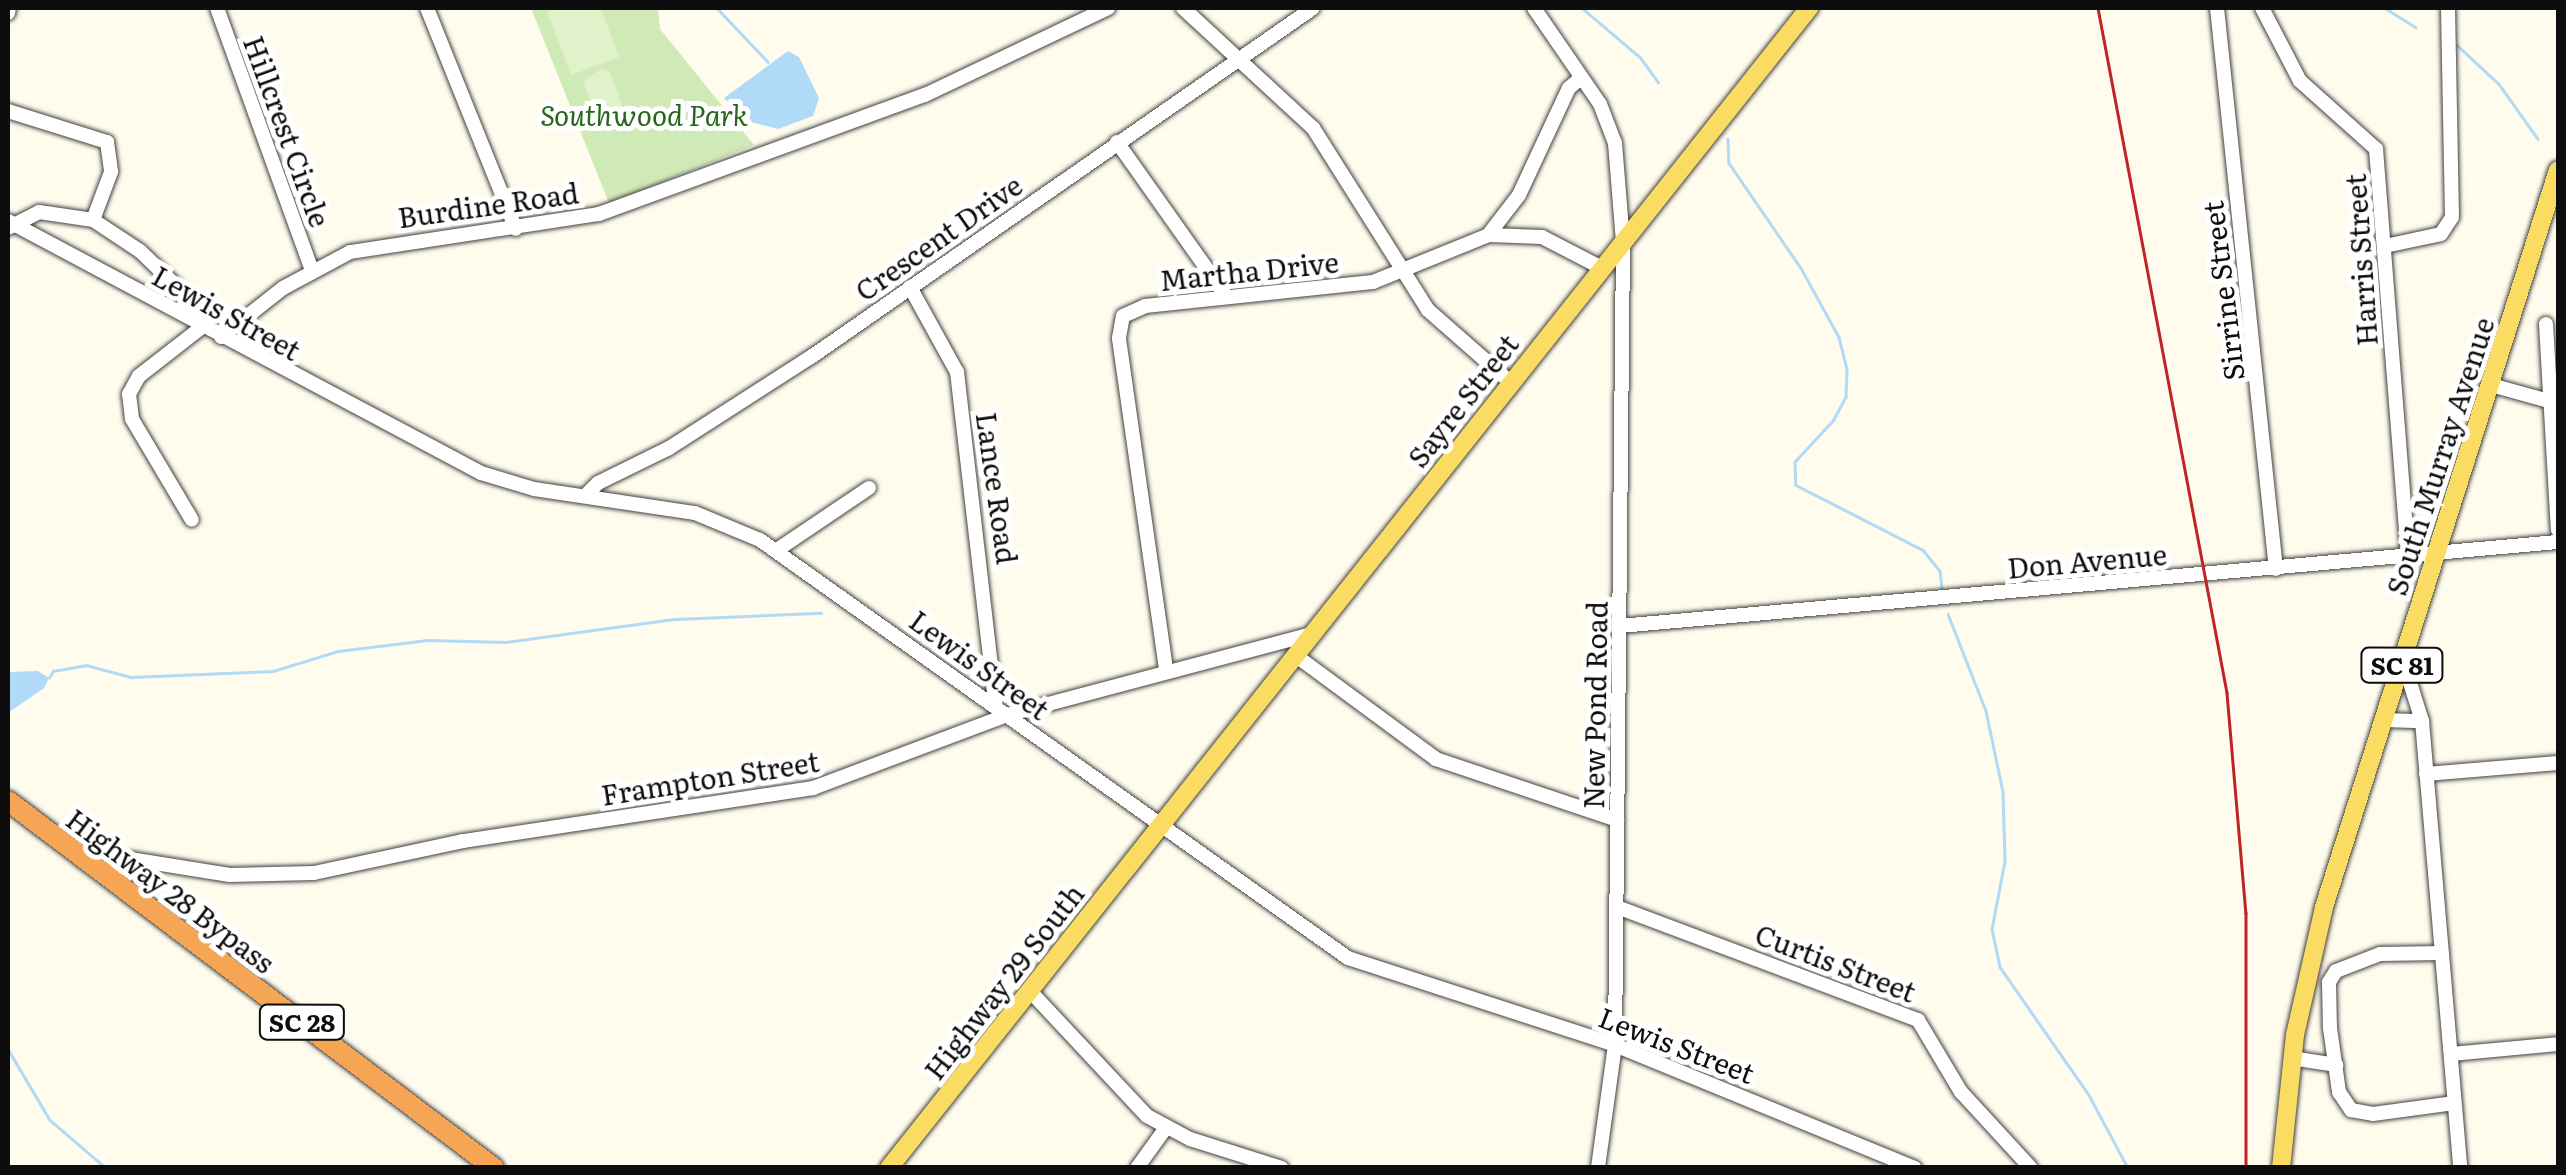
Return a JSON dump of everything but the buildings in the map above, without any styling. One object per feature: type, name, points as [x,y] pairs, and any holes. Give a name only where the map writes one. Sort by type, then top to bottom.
[{"type":"highway","name":"Highway 28 Bypass","points":[[8,801],[494,1168]]},
{"type":"main road","name":"Sayre Street","points":[[1158,827],[1809,8]]},
{"type":"main road","name":"South Murray Avenue","points":[[2281,1168],[2291,1058],[2324,907],[2558,170]]},
{"type":"main road","name":"Highway 29 South","points":[[889,1168],[1158,827]]},
{"type":"street","name":"Hillcrest Circle","points":[[216,8],[312,270]]},
{"type":"street","points":[[427,8],[516,229]]},
{"type":"street","name":"Burdine Road","points":[[222,337],[312,270],[375,245],[516,229],[599,214],[925,95],[1108,8]]},
{"type":"street","points":[[1183,8],[1336,155],[1404,275],[1460,344],[1512,383]]},
{"type":"street","name":"Crescent Drive","points":[[586,496],[598,482],[705,426],[1313,8]]},
{"type":"street","name":"New Pond Road","points":[[1534,8],[1581,78],[1615,143],[1622,242],[1615,1045],[1598,1168]]},
{"type":"street","name":"Sirrine Street","points":[[2217,8],[2276,569]]},
{"type":"street","name":"Harris Street","points":[[2262,8],[2300,80],[2376,149],[2408,554]]},
{"type":"street","points":[[2386,246],[2442,234],[2452,217],[2448,8]]},
{"type":"street","points":[[1488,234],[1518,196],[1569,88],[1581,78]]},
{"type":"street","points":[[8,111],[107,142],[111,172],[93,220]]},
{"type":"street","points":[[1117,142],[1226,296]]},
{"type":"street","points":[[10,225],[50,212],[93,220],[172,279],[200,308],[202,327],[139,376],[129,394],[132,418],[192,520]]},
{"type":"street","name":"Lewis Street","points":[[10,225],[480,473],[586,496],[696,513],[777,550],[1158,827],[1348,958],[1615,1045],[1915,1168]]},
{"type":"street","name":"Martha Drive","points":[[1166,670],[1118,330],[1123,316],[1145,306],[1404,275],[1488,234],[1542,237],[1602,268]]},
{"type":"street","name":"Lance Road","points":[[910,287],[957,372],[1002,711]]},
{"type":"street","points":[[2546,324],[2558,530]]},
{"type":"street","points":[[2491,385],[2549,401]]},
{"type":"street","points":[[777,550],[869,488]]},
{"type":"street","name":"Don Avenue","points":[[1620,626],[2558,542]]},
{"type":"street","name":"Frampton Street","points":[[109,878],[130,858],[230,874],[314,873],[463,841],[790,792],[831,783],[1002,711],[1311,634]]},
{"type":"street","points":[[1295,655],[1436,759],[1617,820]]},
{"type":"street","points":[[2403,660],[2422,721],[2460,1168]]},
{"type":"street","points":[[2384,720],[2422,721]]},
{"type":"street","points":[[2426,774],[2558,762]]},
{"type":"street","name":"Curtis Street","points":[[1617,907],[1918,1020],[1962,1092],[2030,1168]]},
{"type":"street","points":[[2442,952],[2380,954],[2336,970],[2329,1000],[2344,1104],[2362,1114],[2454,1102]]},
{"type":"street","points":[[1030,991],[1126,1098],[1165,1129],[1282,1168]]},
{"type":"street","points":[[2451,1054],[2558,1044]]},
{"type":"street","points":[[2291,1058],[2336,1065]]},
{"type":"street","points":[[1137,1168],[1165,1129]]},
{"type":"green space","name":"Southwood Park","points":[[531,8],[658,8],[660,29],[754,145],[609,203]]},
{"type":"green space","points":[[546,8],[601,8],[619,57],[571,75]]},
{"type":"green space","points":[[602,68],[610,72],[625,113],[622,122],[607,127],[598,122],[583,81]]},
{"type":"water","points":[[788,51],[799,57],[819,98],[813,116],[778,129],[747,121],[724,98]]},
{"type":"water","points":[[38,671],[49,678],[44,688],[8,713],[8,672]]},
{"type":"waterway","points":[[717,8],[768,62]]},
{"type":"waterway","points":[[1582,8],[1640,57],[1658,82]]},
{"type":"waterway","points":[[2385,8],[2415,27]]},
{"type":"waterway","points":[[2457,45],[2499,84],[2538,139]]},
{"type":"waterway","points":[[1728,139],[1729,163],[1801,268],[1839,337],[1847,370],[1846,397],[1834,420],[1795,462],[1796,485],[1923,550],[1940,571],[1942,588]]},
{"type":"waterway","points":[[49,678],[53,671],[86,665],[131,677],[273,671],[338,651],[427,640],[506,642],[675,619],[821,613]]},
{"type":"waterway","points":[[1948,614],[1986,711],[2003,792],[2005,861],[1992,929],[2000,967],[2089,1095],[2128,1168]]},
{"type":"waterway","points":[[8,1049],[50,1120],[106,1168]]},
{"type":"railway","points":[[2098,8],[2227,693],[2246,913],[2246,1168]]}]
